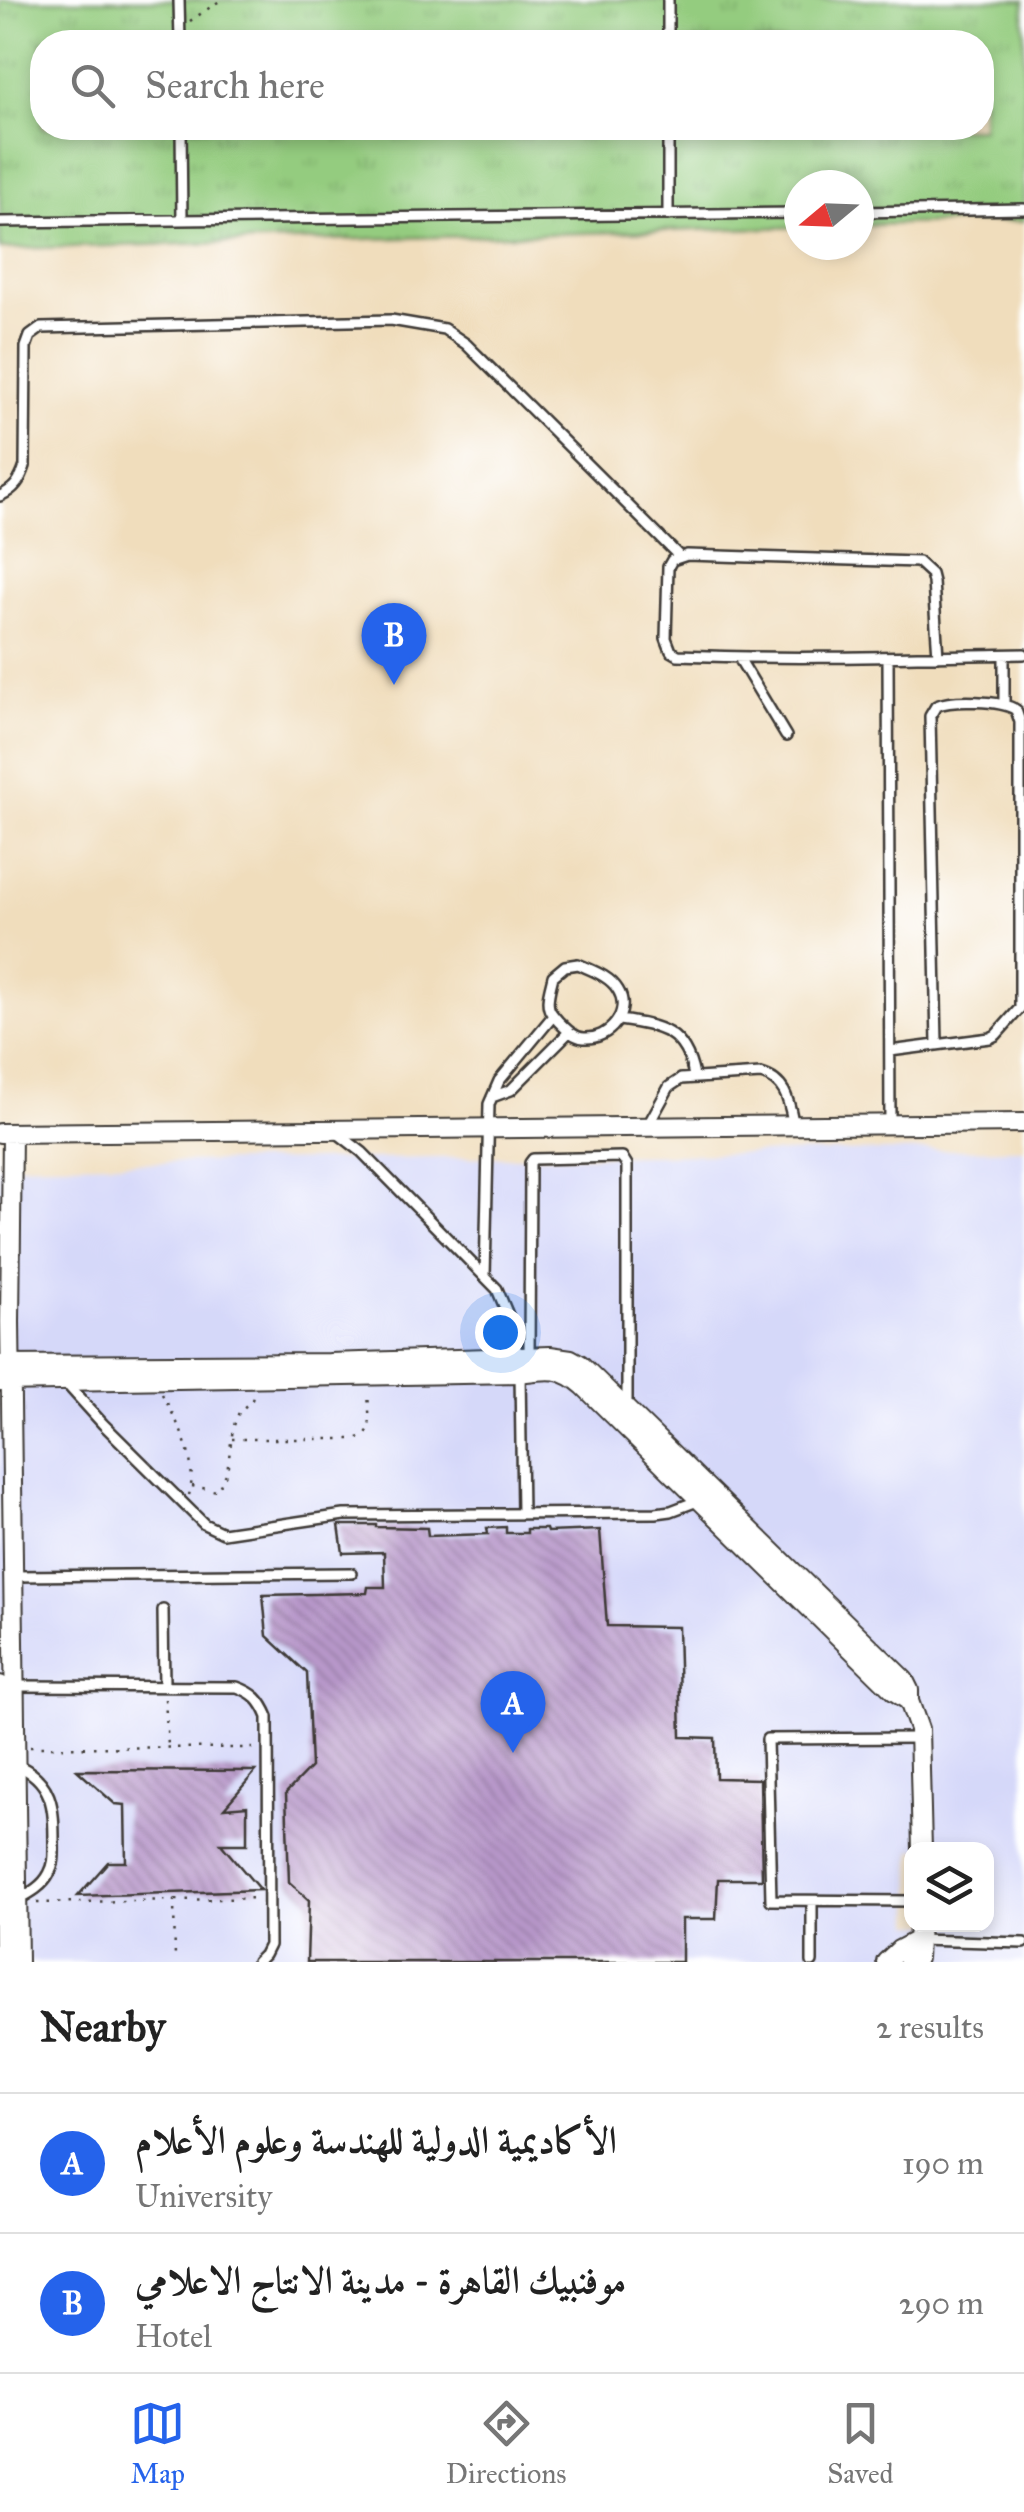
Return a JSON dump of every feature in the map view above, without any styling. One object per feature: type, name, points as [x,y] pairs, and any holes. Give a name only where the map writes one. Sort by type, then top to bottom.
[{"type":"street","points":[[10,1760],[0,1734],[7,1576],[6,1132],[1024,1124]]},
{"type":"street","points":[[65,1373],[152,1380],[367,1375],[561,1357],[580,1364],[627,1409],[703,1493]]},
{"type":"street","points":[[6,1374],[328,1363],[522,1362],[551,1368],[576,1380],[703,1493],[894,1691],[909,1701],[920,1738],[922,1842]]},
{"type":"street","points":[[5,1686],[18,1962]]},
{"type":"street","points":[[4,1962],[2,1931],[14,1900]]},
{"type":"street","points":[[886,1962],[899,1950],[916,1949]]},
{"type":"lane","points":[[180,0],[180,30]]},
{"type":"lane","points":[[668,0],[668,30]]},
{"type":"lane","points":[[181,140],[182,220]]},
{"type":"lane","points":[[668,140],[668,214]]},
{"type":"lane","points":[[874,212],[1024,209]]},
{"type":"lane","points":[[0,222],[784,212]]},
{"type":"lane","points":[[0,496],[21,480],[26,347],[30,336],[41,328],[391,320],[444,329],[466,344],[679,556]]},
{"type":"lane","points":[[938,656],[934,582],[918,562],[679,556],[668,566],[666,644],[678,655],[739,658],[888,657],[1004,655],[1024,654]]},
{"type":"lane","points":[[1004,655],[1004,704]]},
{"type":"lane","points":[[888,657],[890,1125]]},
{"type":"lane","points":[[739,658],[786,736]]},
{"type":"lane","points":[[890,1051],[990,1038],[1020,1008],[1020,722],[1016,710],[1004,704],[946,702],[936,706],[930,716],[936,1044]]},
{"type":"lane","points":[[578,964],[606,978],[618,988],[624,1004],[620,1020],[600,1036],[583,1038],[569,1032],[548,1007],[553,976],[565,966],[578,964]]},
{"type":"lane","points":[[485,1276],[492,1097],[499,1082],[553,1016]]},
{"type":"lane","points":[[620,1020],[659,1026],[675,1036],[685,1046],[694,1076]]},
{"type":"lane","points":[[492,1097],[511,1090],[569,1032]]},
{"type":"lane","points":[[647,1127],[669,1088],[681,1078],[761,1074],[771,1076],[785,1092],[794,1126]]},
{"type":"lane","points":[[333,1130],[362,1152],[496,1289],[506,1306],[522,1362]]},
{"type":"lane","points":[[522,1514],[522,1362],[533,1159],[622,1157],[628,1165],[627,1409]]},
{"type":"lane","points":[[65,1373],[104,1424],[186,1506],[210,1528],[229,1533],[334,1516],[656,1513],[671,1511],[703,1493]]},
{"type":"lane","points":[[7,1576],[351,1573]]},
{"type":"lane","points":[[163,1610],[164,1686]]},
{"type":"lane","points":[[5,1686],[237,1687],[252,1692],[262,1702],[268,1717],[269,1945],[257,1962]]},
{"type":"lane","points":[[904,1901],[771,1900],[767,1739],[920,1738]]},
{"type":"lane","points":[[10,1760],[40,1780],[53,1810],[53,1867],[43,1883],[14,1900]]},
{"type":"lane","points":[[812,1901],[812,1962]]},
{"type":"lane","points":[[916,1949],[1024,1943]]},
{"type":"path","points":[[180,24],[194,20],[222,0]]},
{"type":"path","points":[[232,1439],[364,1436],[370,1428],[367,1375]]},
{"type":"path","points":[[192,1486],[217,1491],[226,1472],[239,1412],[252,1400],[258,1378]]},
{"type":"path","points":[[152,1380],[176,1420],[188,1453],[192,1486],[186,1506]]},
{"type":"path","points":[[164,1686],[168,1747]]},
{"type":"path","points":[[10,1760],[31,1746],[268,1748]]},
{"type":"path","points":[[14,1900],[29,1903],[269,1898]]},
{"type":"path","points":[[174,1900],[174,1962]]},
{"type":"shaded area","points":[[1024,1149],[1024,1962],[0,1962],[0,1165]]},
{"type":"green space","points":[[0,0],[1024,0],[1024,221],[874,225],[874,170],[784,170],[784,227],[0,249]]},
{"type":"building","points":[[339,1525],[427,1528],[428,1536],[488,1534],[487,1528],[506,1527],[506,1533],[527,1533],[527,1529],[600,1530],[607,1626],[678,1627],[681,1737],[715,1738],[716,1778],[760,1779],[762,1879],[718,1879],[716,1919],[682,1919],[682,1962],[307,1962],[309,1900],[289,1882],[286,1793],[311,1767],[307,1673],[267,1636],[263,1595],[367,1593],[368,1587],[385,1587],[384,1552],[343,1553]]},
{"type":"building","points":[[77,1770],[256,1771],[224,1808],[247,1806],[247,1844],[221,1844],[260,1890],[78,1896],[108,1862],[126,1862],[125,1805],[115,1804]]},
{"type":"place","name":"موفنبيك القاهرة - مدينة الانتاج الاعلامي","points":[[394,685]]},
{"type":"place","name":"الأكاديمية الدولية للهندسة وعلوم الأعلام","points":[[513,1753]]}]
